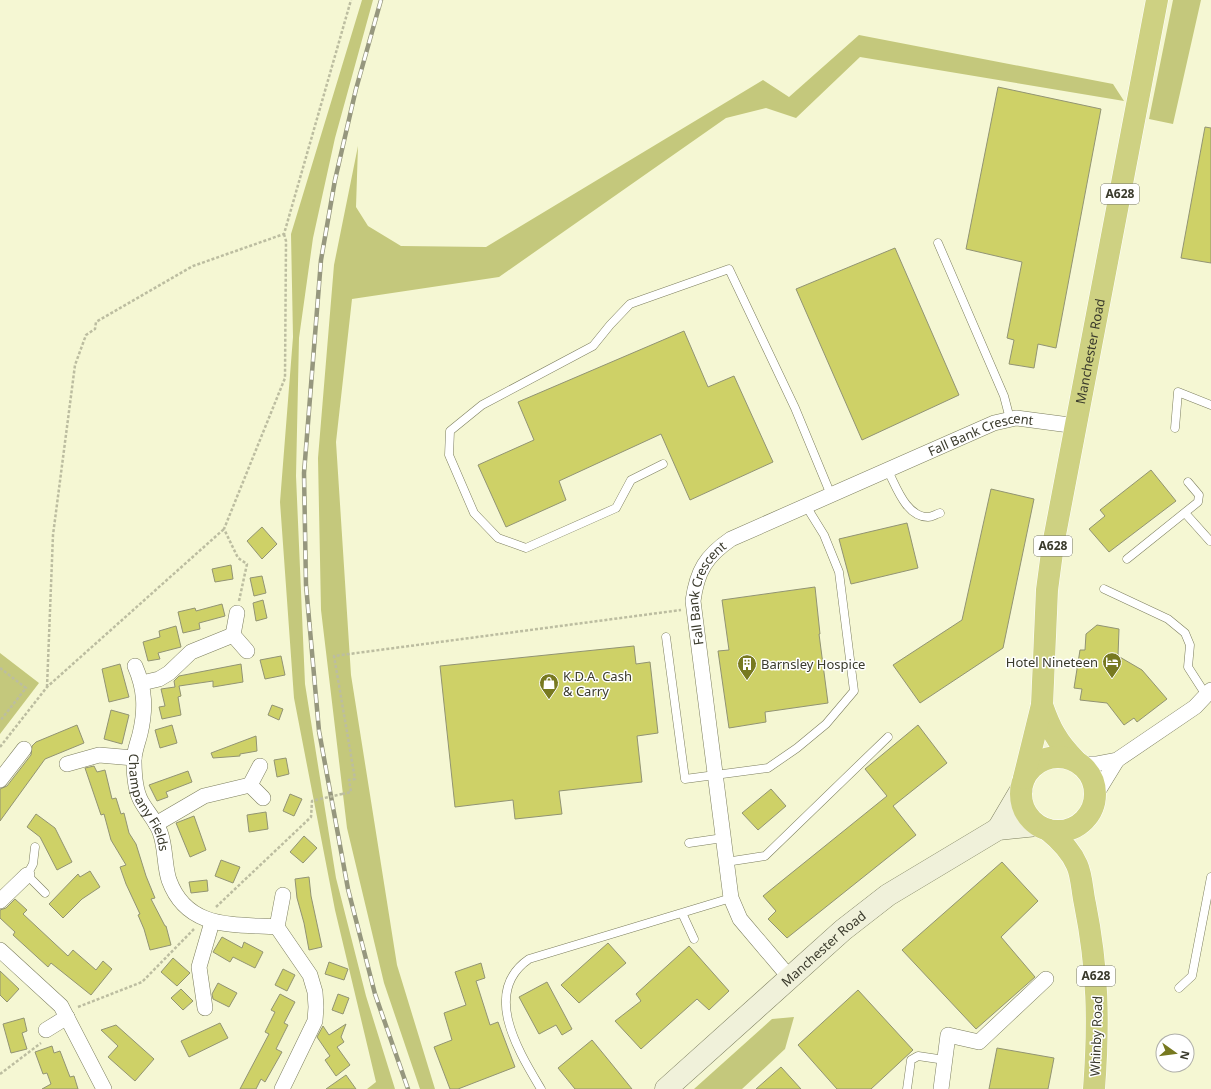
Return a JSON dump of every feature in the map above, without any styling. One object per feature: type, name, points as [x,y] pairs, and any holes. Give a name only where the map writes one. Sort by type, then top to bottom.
[{"type":"highway","name":"Manchester Road","points":[[1042,705],[1050,727],[1060,745],[1078,762],[1093,780],[1096,791],[1091,811],[1072,829],[1058,831],[1042,827],[1024,808],[1023,784],[1042,705],[1047,590],[1053,546],[1157,0]]},
{"type":"highway","name":"Manchester Road","points":[[1023,784],[1033,766],[1047,758],[1061,756],[1078,762]]},
{"type":"highway","name":"Whinby Road","points":[[1077,865],[1091,811]]},
{"type":"highway","name":"Whinby Road","points":[[1042,827],[1068,850],[1077,865],[1093,943],[1096,972],[1098,1035],[1094,1089]]},
{"type":"main road","name":"Manchester Road","points":[[998,829],[1023,784]]},
{"type":"main road","name":"Manchester Road","points":[[666,1089],[843,930],[888,895],[998,829],[1042,827]]},
{"type":"street","name":"Fall Bank Crescent","points":[[790,978],[740,919],[731,898],[714,775],[694,608],[696,585],[707,559],[714,550],[731,539],[994,423],[1010,419],[1077,426]]},
{"type":"street","points":[[233,635],[237,613]]},
{"type":"street","points":[[233,635],[247,650]]},
{"type":"street","points":[[142,683],[158,679],[169,673],[191,652],[233,635]]},
{"type":"street","name":"Champany Fields","points":[[136,666],[142,683],[145,710],[134,758],[136,786],[141,800],[156,824],[164,844],[169,879],[176,894],[188,907],[212,922],[229,925],[277,927]]},
{"type":"street","points":[[1078,762],[1096,764],[1117,760],[1195,707],[1209,692]]},
{"type":"street","points":[[0,780],[24,749]]},
{"type":"street","points":[[67,764],[99,755],[134,758]]},
{"type":"street","points":[[1091,811],[1098,791],[1117,760]]},
{"type":"street","points":[[156,824],[204,796],[250,785],[260,766]]},
{"type":"street","points":[[250,785],[263,798]]},
{"type":"street","points":[[0,901],[27,875]]},
{"type":"street","points":[[283,895],[277,927],[310,975],[315,992],[316,1007],[314,1021],[285,1088]]},
{"type":"street","points":[[205,1008],[199,967],[212,922]]},
{"type":"street","points":[[0,950],[57,1002],[67,1017],[104,1089]]},
{"type":"street","points":[[941,1089],[948,1035],[979,1042],[1046,979]]},
{"type":"street","points":[[46,1030],[67,1017]]},
{"type":"lane","points":[[938,243],[1004,396],[1010,419]]},
{"type":"lane","points":[[662,464],[631,480],[616,508],[526,548],[498,538],[474,512],[449,455],[450,432],[482,405],[593,346],[630,304],[729,269],[795,408],[831,496]]},
{"type":"lane","points":[[1175,428],[1178,392],[1211,405]]},
{"type":"lane","points":[[888,471],[907,506],[917,515],[929,518],[940,513]]},
{"type":"lane","points":[[1128,559],[1200,499],[1199,495],[1188,482]]},
{"type":"lane","points":[[666,636],[685,779],[768,768],[797,748],[826,724],[854,691],[839,572],[824,535],[806,506]]},
{"type":"lane","points":[[1185,513],[1211,542]]},
{"type":"lane","points":[[1104,588],[1168,619],[1186,633],[1190,645],[1188,667],[1209,692]]},
{"type":"lane","points":[[726,862],[765,856],[888,736]]},
{"type":"lane","points":[[689,843],[723,838]]},
{"type":"lane","points":[[35,847],[33,864],[27,875],[46,893]]},
{"type":"lane","points":[[1179,988],[1192,976],[1211,876]]},
{"type":"lane","points":[[541,1089],[522,1058],[505,1005],[508,984],[520,965],[529,959],[731,898]]},
{"type":"lane","points":[[682,913],[694,938]]},
{"type":"lane","points":[[907,1089],[911,1060],[918,1056],[945,1060]]},
{"type":"path","points":[[0,747],[47,687],[224,529],[285,378],[286,241],[284,234],[351,0]]},
{"type":"path","points":[[47,687],[53,535],[75,365],[86,335],[95,329],[96,322],[193,266],[284,234]]},
{"type":"path","points":[[224,529],[238,558],[247,564],[237,613]]},
{"type":"path","points":[[320,799],[351,792],[349,780],[355,779],[334,656],[694,608]]},
{"type":"path","points":[[0,668],[26,688],[0,722]]},
{"type":"path","points":[[0,1074],[47,1038],[44,1031],[46,1030]]},
{"type":"green space","points":[[362,0],[373,0],[335,138],[313,238],[299,338],[296,476],[305,684],[336,878],[366,996],[395,1089],[367,1089],[376,1082],[335,910],[294,698],[280,502],[293,337],[291,234]]},
{"type":"green space","points":[[1173,0],[1201,0],[1173,124],[1149,119]]},
{"type":"green space","points":[[859,35],[1113,84],[1124,101],[860,57],[796,118],[766,108],[726,118],[499,277],[352,299],[336,442],[351,675],[397,965],[435,1089],[420,1089],[384,983],[347,828],[321,610],[318,458],[334,265],[358,146],[356,207],[368,226],[401,246],[486,247],[763,80],[789,97]]},
{"type":"green space","points":[[0,653],[39,683],[0,734]]},
{"type":"green space","points":[[794,1017],[785,1049],[742,1089],[694,1089],[772,1019]]},
{"type":"building","points":[[998,87],[1101,109],[1056,348],[1038,344],[1034,368],[1009,364],[1014,340],[1007,338],[1022,262],[966,249]]},
{"type":"building","points":[[1205,127],[1211,128],[1211,263],[1181,258]]},
{"type":"building","points":[[895,248],[959,395],[862,440],[796,289]]},
{"type":"building","points":[[684,331],[708,387],[734,376],[773,462],[690,500],[661,434],[559,481],[566,500],[506,527],[478,465],[534,440],[518,402]]},
{"type":"building","points":[[1151,470],[1176,501],[1109,552],[1089,529],[1105,516],[1100,510]]},
{"type":"building","points":[[991,489],[1034,499],[1003,648],[920,703],[893,665],[962,620]]},
{"type":"building","points":[[907,523],[918,568],[851,584],[839,539]]},
{"type":"building","points":[[262,527],[277,544],[262,559],[247,541]]},
{"type":"building","points":[[231,565],[233,579],[215,582],[212,569]]},
{"type":"building","points":[[262,576],[266,593],[254,596],[250,578]]},
{"type":"building","points":[[815,587],[819,634],[828,703],[765,712],[766,722],[729,728],[718,651],[729,650],[722,600]]},
{"type":"building","points":[[263,600],[267,618],[256,621],[253,603]]},
{"type":"building","points":[[222,604],[225,616],[199,623],[200,629],[183,633],[178,612],[195,608],[196,611]]},
{"type":"building","name":"Hotel Nineteen","points":[[1097,625],[1119,629],[1118,656],[1142,670],[1167,699],[1137,722],[1134,718],[1124,725],[1107,703],[1080,700],[1082,689],[1074,688],[1080,650],[1085,650],[1086,634]]},
{"type":"building","points":[[176,626],[181,647],[158,653],[160,659],[148,661],[143,642],[160,637],[159,631]]},
{"type":"building","name":"K.D.A. Cash & Carry","points":[[634,646],[636,664],[650,662],[658,733],[637,736],[642,782],[559,791],[562,814],[515,819],[513,800],[455,807],[440,666]]},
{"type":"building","points":[[281,656],[285,675],[265,679],[260,660]]},
{"type":"building","points":[[120,664],[129,697],[109,702],[102,669]]},
{"type":"building","points":[[241,664],[243,682],[213,687],[213,681],[179,686],[181,696],[178,697],[181,715],[162,719],[159,707],[165,706],[161,689],[175,687],[174,681],[179,676]]},
{"type":"building","points":[[272,705],[283,709],[279,720],[268,715]]},
{"type":"building","points":[[111,710],[129,715],[122,744],[104,739]]},
{"type":"building","points":[[77,725],[84,743],[45,759],[0,821],[0,789],[7,786],[31,755],[32,746],[36,742]]},
{"type":"building","points":[[172,725],[177,743],[160,748],[155,730]]},
{"type":"building","points":[[918,725],[947,763],[893,806],[916,835],[787,938],[768,919],[776,911],[763,896],[887,796],[865,769]]},
{"type":"building","points":[[256,736],[257,751],[240,754],[240,756],[213,758],[211,753]]},
{"type":"building","points":[[286,758],[289,774],[277,777],[274,760]]},
{"type":"building","points":[[94,766],[97,772],[105,770],[112,799],[116,798],[121,814],[124,813],[129,833],[136,844],[155,898],[151,899],[166,926],[171,945],[150,950],[138,915],[140,914],[120,867],[126,865],[111,840],[104,814],[101,815],[85,768]]},
{"type":"building","points":[[188,771],[192,782],[166,792],[168,797],[157,801],[149,785]]},
{"type":"building","points":[[771,789],[786,806],[758,830],[742,813]]},
{"type":"building","points":[[290,794],[302,799],[294,816],[283,811]]},
{"type":"building","points":[[266,812],[268,829],[249,832],[247,815]]},
{"type":"building","points":[[36,814],[55,828],[72,862],[57,870],[40,837],[27,827]]},
{"type":"building","points":[[194,816],[206,850],[190,857],[176,823]]},
{"type":"building","points":[[304,836],[317,848],[303,863],[290,852]]},
{"type":"building","points":[[221,860],[240,867],[233,883],[215,876]]},
{"type":"building","points":[[1002,862],[1038,901],[1001,937],[1035,977],[976,1029],[902,950]]},
{"type":"building","points":[[90,871],[100,887],[82,899],[63,918],[49,904],[78,874],[80,877]]},
{"type":"building","points":[[309,877],[311,896],[322,947],[309,950],[297,898],[295,879]]},
{"type":"building","points":[[207,880],[208,891],[191,893],[189,882]]},
{"type":"building","points":[[15,899],[27,910],[23,914],[68,956],[73,950],[96,970],[103,961],[112,969],[91,995],[51,963],[48,967],[13,935],[15,932],[0,918],[0,910],[6,908]]},
{"type":"building","points":[[222,937],[242,948],[244,942],[263,952],[255,968],[233,957],[230,962],[213,952]]},
{"type":"building","points":[[608,943],[626,963],[579,1003],[561,985]]},
{"type":"building","points":[[689,946],[729,991],[709,1010],[697,999],[641,1049],[615,1021],[641,1001],[636,994]]},
{"type":"building","points":[[173,958],[190,973],[177,986],[161,972]]},
{"type":"building","points":[[329,962],[348,969],[344,980],[325,974]]},
{"type":"building","points":[[481,963],[485,978],[476,981],[490,1025],[498,1022],[515,1067],[458,1089],[450,1089],[434,1047],[452,1040],[444,1013],[466,1005],[455,972]]},
{"type":"building","points":[[283,969],[295,975],[287,991],[275,985]]},
{"type":"building","points":[[0,971],[19,989],[7,1002],[0,995]]},
{"type":"building","points":[[547,982],[572,1029],[562,1035],[556,1025],[539,1034],[519,997]]},
{"type":"building","points":[[218,983],[237,993],[229,1007],[213,999],[212,994]]},
{"type":"building","points":[[181,989],[193,1001],[183,1010],[171,998]]},
{"type":"building","points":[[858,990],[913,1050],[871,1089],[837,1089],[798,1045]]},
{"type":"building","points":[[280,994],[295,1002],[284,1023],[288,1025],[276,1049],[282,1052],[265,1082],[261,1079],[256,1089],[240,1089],[269,1034],[265,1032],[275,1012],[271,1010]]},
{"type":"building","points":[[338,994],[349,998],[343,1014],[332,1010]]},
{"type":"building","points":[[24,1018],[27,1031],[22,1033],[27,1049],[11,1053],[3,1024]]},
{"type":"building","points":[[220,1023],[228,1038],[189,1057],[181,1041]]},
{"type":"building","points":[[346,1024],[341,1037],[344,1042],[337,1047],[350,1065],[336,1076],[325,1060],[330,1056],[317,1037],[323,1026],[329,1035]]},
{"type":"building","points":[[116,1025],[154,1059],[135,1081],[108,1057],[118,1046],[101,1030]]},
{"type":"building","points":[[592,1040],[632,1089],[575,1089],[558,1068]]},
{"type":"building","points":[[52,1046],[54,1053],[60,1051],[70,1077],[74,1076],[78,1089],[42,1089],[51,1084],[47,1073],[43,1074],[35,1052]]},
{"type":"building","points":[[997,1048],[1054,1058],[1048,1089],[989,1089]]},
{"type":"building","points":[[781,1067],[801,1089],[756,1089]]},
{"type":"building","points":[[346,1075],[356,1089],[326,1089]]},
{"type":"railway","points":[[381,0],[356,89],[335,180],[321,260],[304,473],[306,585],[319,731],[348,889],[375,994],[408,1089]]},
{"type":"place","name":"Hotel Nineteen","points":[[1112,679]]},
{"type":"place","name":"Barnsley Hospice","points":[[747,681]]},
{"type":"place","name":"K.D.A. Cash & Carry","points":[[549,700]]}]
